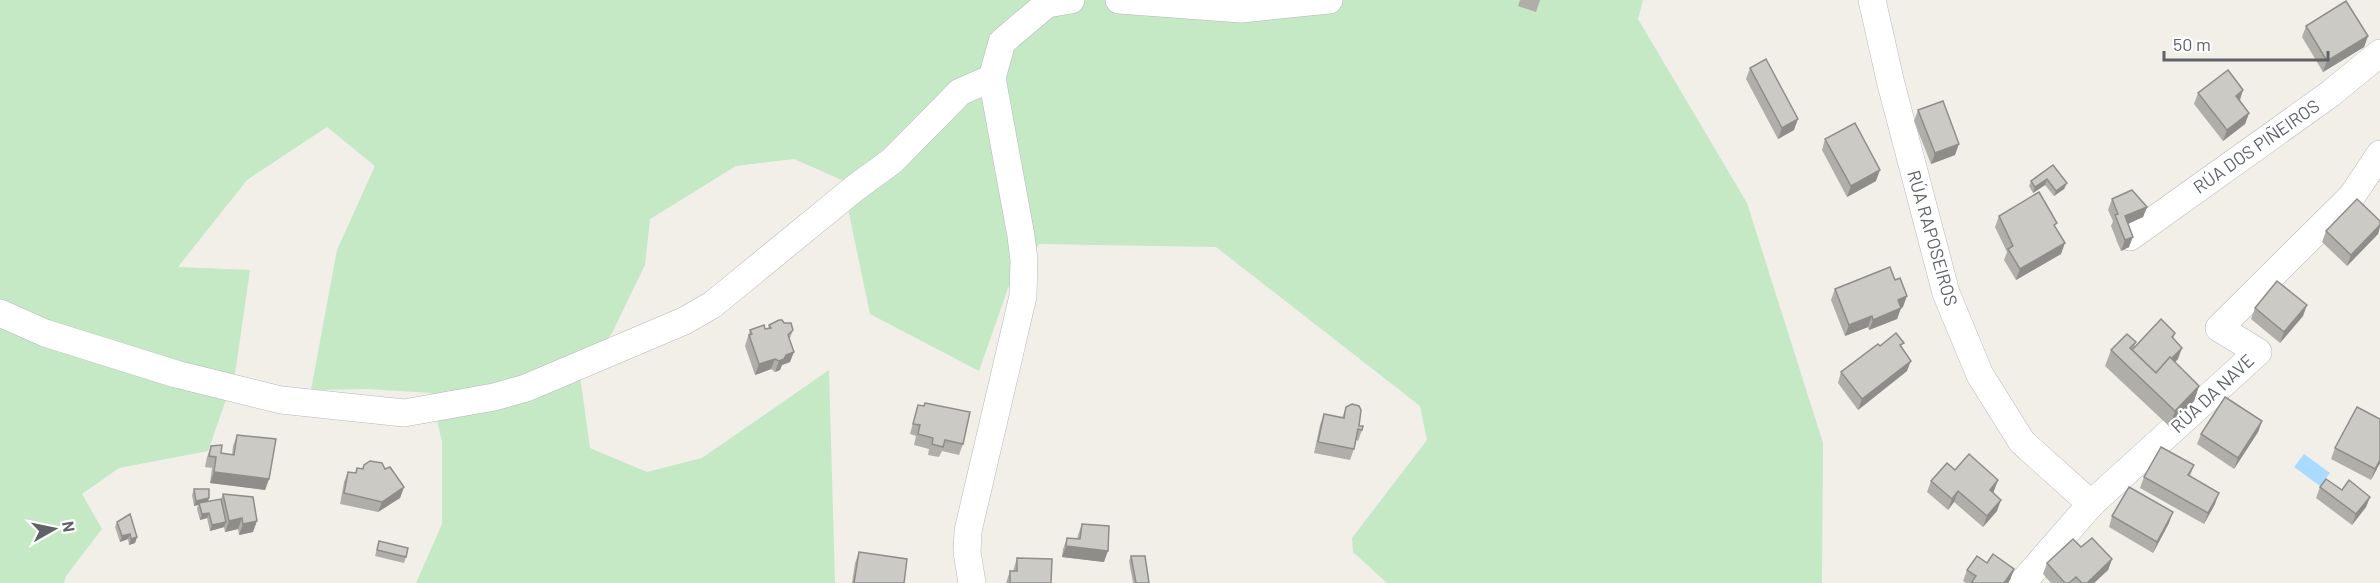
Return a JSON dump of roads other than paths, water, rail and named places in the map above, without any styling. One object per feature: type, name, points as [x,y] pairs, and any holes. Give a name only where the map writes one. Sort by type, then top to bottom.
[{"type":"street","points":[[972,583],[967,552],[968,531],[1023,296],[1024,260],[1021,236],[992,78],[1002,42],[1047,4],[1071,0]]},
{"type":"street","points":[[1119,0],[1241,9],[1329,0]]},
{"type":"street","name":"RÚA RAPOSEIROS","points":[[1872,0],[1891,84],[1946,293],[1980,375],[2022,442],[2091,504]]},
{"type":"street","name":"RÚA DOS PIÑEIROS","points":[[2130,237],[2330,94],[2380,53]]},
{"type":"street","points":[[0,312],[45,333],[176,374],[282,400],[404,413],[494,397],[536,384],[684,321],[712,305],[855,188],[892,161],[960,92],[992,78]]},
{"type":"street","name":"RÚA DA NAVE","points":[[2022,583],[2091,504],[2258,352],[2219,328],[2352,196],[2380,154]]},
{"type":"water","points":[[2304,454],[2330,473],[2320,486],[2294,467]]}]
